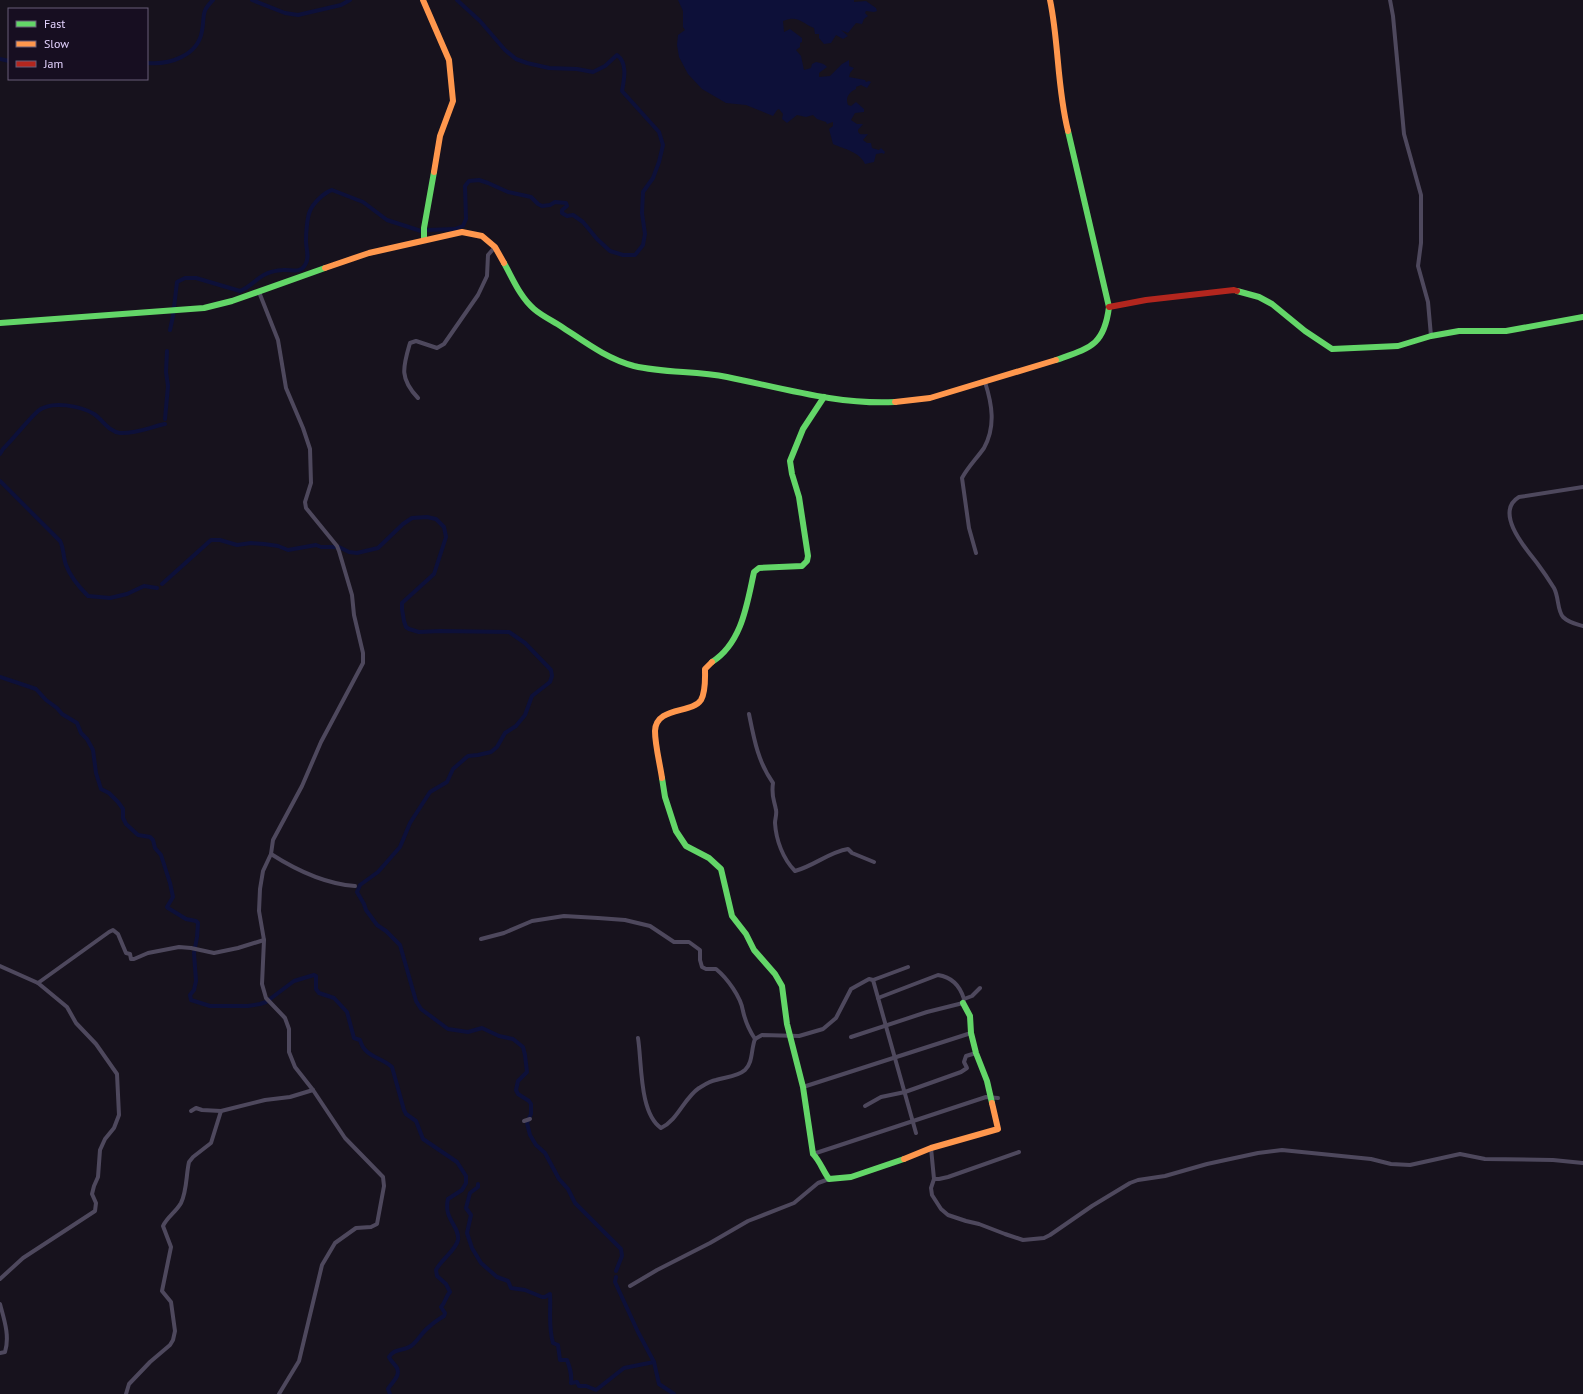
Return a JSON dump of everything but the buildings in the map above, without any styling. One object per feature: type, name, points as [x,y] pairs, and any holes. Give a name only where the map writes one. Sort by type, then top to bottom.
[{"type":"main road","points":[[423,0],[449,60],[453,101],[440,136],[424,228],[424,240]]},
{"type":"main road","points":[[0,322],[174,311],[217,306],[359,256],[424,240],[467,232],[482,236],[495,246],[522,295],[534,309],[609,357],[627,364],[713,375],[824,398],[862,402],[904,402],[930,398],[1044,365],[1090,347],[1101,336],[1107,323],[1108,307],[1104,284],[1066,124],[1058,71],[1054,19],[1050,0]]},
{"type":"main road","points":[[1108,307],[1153,299],[1234,290],[1259,297],[1272,304],[1305,331],[1332,349],[1398,346],[1431,336],[1459,331],[1506,331],[1583,317]]},
{"type":"main road","points":[[824,398],[803,429],[790,461],[792,474],[799,497],[808,556],[807,561],[802,566],[759,568],[754,572],[739,630],[722,656],[708,665],[705,669],[704,692],[701,700],[697,704],[669,713],[660,719],[655,730],[665,797],[676,831],[686,846],[709,858],[721,869],[732,916],[746,934],[754,950],[775,974],[782,986],[787,1024],[803,1087],[813,1154],[818,1157],[823,1171],[829,1179],[835,1180],[860,1175],[931,1148],[998,1129],[987,1081],[976,1053],[971,1033],[970,1016],[964,1001]]},
{"type":"street","points":[[1390,0],[1393,16],[1400,110],[1404,134],[1421,195],[1422,230],[1418,266],[1428,302],[1431,336]]},
{"type":"street","points":[[418,398],[406,381],[404,372],[410,343],[416,341],[437,348],[444,344],[478,295],[487,276],[488,255],[495,246]]},
{"type":"street","points":[[259,292],[278,340],[286,388],[310,448],[312,462],[311,483],[305,502],[306,508],[338,547],[352,595],[354,615],[363,653],[363,663],[321,742],[302,786],[273,840],[271,854],[263,871],[259,911],[264,940],[262,978],[266,998],[285,1018],[289,1029],[291,1059],[295,1068],[313,1090],[345,1138],[383,1177],[384,1186],[377,1224],[371,1227],[356,1228],[335,1243],[322,1265],[298,1361],[279,1394]]},
{"type":"street","points":[[976,552],[969,528],[962,478],[984,448],[989,435],[993,417],[985,382]]},
{"type":"street","points":[[1583,487],[1520,497],[1515,499],[1512,504],[1510,516],[1519,539],[1555,590],[1561,615],[1568,621],[1583,626]]},
{"type":"street","points":[[749,714],[757,751],[764,771],[773,783],[771,793],[776,811],[775,824],[782,854],[788,864],[795,871],[799,870],[840,850],[848,849],[857,856],[874,862]]},
{"type":"street","points":[[271,854],[283,862],[322,879],[342,885],[355,886]]},
{"type":"street","points":[[482,939],[504,933],[532,921],[564,916],[624,920],[650,926],[674,942],[689,942],[700,950],[702,967],[706,969],[716,969],[728,981],[739,1001],[750,1031],[755,1039]]},
{"type":"street","points":[[38,983],[113,930],[118,934],[126,953],[130,954],[131,958],[134,959],[148,953],[179,947],[214,953],[238,948],[264,940]]},
{"type":"street","points":[[0,966],[38,983],[67,1007],[76,1023],[96,1044],[117,1074],[119,1115],[114,1128],[100,1150],[98,1177],[92,1194],[96,1203],[95,1211],[45,1242],[23,1258],[0,1279]]},
{"type":"street","points":[[638,1038],[641,1056],[641,1079],[648,1108],[654,1124],[661,1128],[677,1115],[694,1092],[714,1080],[737,1075],[746,1070],[751,1060],[755,1039],[762,1035],[799,1036],[823,1029],[836,1018],[851,989],[869,979],[873,980],[908,967]]},
{"type":"street","points":[[878,998],[938,975],[947,976],[955,982],[962,991],[964,1001]]},
{"type":"street","points":[[873,980],[916,1133]]},
{"type":"street","points":[[851,1037],[964,1001],[980,988]]},
{"type":"street","points":[[803,1087],[971,1033]]},
{"type":"street","points":[[865,1106],[882,1097],[905,1092],[966,1070],[967,1068],[964,1062],[966,1056],[976,1053]]},
{"type":"street","points":[[191,1111],[196,1108],[202,1110],[220,1111],[265,1100],[290,1097],[313,1090]]},
{"type":"street","points":[[813,1154],[986,1097],[990,1096],[998,1098]]},
{"type":"street","points":[[126,1394],[130,1384],[150,1362],[170,1345],[173,1340],[175,1331],[171,1302],[162,1291],[171,1247],[163,1226],[180,1205],[183,1198],[189,1162],[211,1143],[220,1111]]},
{"type":"street","points":[[931,1148],[934,1178],[931,1188],[932,1195],[941,1209],[948,1215],[1023,1240],[1044,1238],[1050,1235],[1092,1206],[1130,1183],[1138,1180],[1165,1176],[1207,1164],[1258,1153],[1282,1150],[1371,1159],[1391,1164],[1410,1165],[1460,1154],[1485,1159],[1553,1160],[1583,1163]]},
{"type":"street","points":[[934,1178],[939,1179],[948,1177],[1019,1152]]},
{"type":"street","points":[[630,1286],[656,1270],[710,1243],[748,1221],[794,1203],[818,1183],[829,1179]]},
{"type":"street","points":[[0,1304],[6,1327],[5,1352],[0,1353]]},
{"type":"shaded area","points":[[678,0],[854,0],[854,2],[866,1],[876,8],[877,11],[874,12],[866,11],[865,13],[868,16],[864,19],[862,24],[856,23],[848,33],[841,30],[848,36],[843,39],[836,35],[831,43],[824,44],[819,38],[819,34],[815,34],[814,28],[800,20],[788,19],[783,21],[784,32],[790,29],[802,38],[800,47],[796,50],[801,56],[804,70],[811,68],[812,64],[816,62],[827,67],[819,73],[819,77],[830,76],[842,64],[849,60],[849,66],[854,68],[849,77],[871,82],[867,88],[861,85],[856,87],[856,89],[848,96],[847,102],[848,105],[851,106],[856,102],[864,109],[864,112],[855,113],[851,120],[857,124],[863,124],[858,132],[868,134],[863,140],[867,143],[871,143],[872,148],[879,150],[881,148],[885,152],[884,154],[876,154],[874,162],[865,164],[856,154],[833,144],[829,129],[833,126],[833,122],[827,124],[826,122],[817,119],[813,115],[806,117],[797,115],[787,123],[782,119],[783,114],[779,109],[773,116],[746,105],[726,103],[702,89],[688,74],[679,57],[677,45],[678,35],[685,30],[683,27],[683,11]]},
{"type":"waterway","points":[[148,63],[173,60],[189,53],[199,40],[206,8],[213,0]]},
{"type":"waterway","points":[[252,0],[285,13],[298,15],[341,5],[350,0]]},
{"type":"waterway","points":[[428,230],[455,229],[463,226],[466,219],[465,186],[469,181],[479,180],[508,192],[531,197],[542,206],[550,205],[555,202],[566,203],[567,206],[562,210],[562,213],[567,216],[573,215],[583,222],[597,239],[610,251],[623,255],[635,255],[643,245],[645,234],[642,213],[643,192],[653,178],[663,145],[659,132],[622,91],[624,67],[623,62],[617,55],[605,66],[593,72],[577,69],[549,68],[527,63],[516,59],[505,50],[480,21],[457,0]]},
{"type":"waterway","points":[[0,59],[8,61]]},
{"type":"waterway","points":[[170,330],[177,282],[185,278],[196,278],[240,291],[266,274],[280,270],[298,270],[303,268],[307,259],[306,238],[309,214],[316,201],[332,190],[363,202],[387,220],[421,231]]},
{"type":"waterway","points":[[165,419],[168,386],[166,372],[167,351]]},
{"type":"waterway","points":[[0,454],[38,411],[50,406],[66,405],[88,411],[97,416],[113,430],[120,433],[137,431],[165,424]]},
{"type":"waterway","points":[[0,481],[60,541],[65,562],[70,573],[88,596],[110,598],[127,594],[144,586],[157,588]]},
{"type":"waterway","points":[[162,584],[211,540],[220,540],[237,545],[251,543],[264,544],[278,546],[288,550],[316,545],[321,547],[339,547],[349,552],[357,553],[378,548],[403,524],[412,518],[427,517],[436,519],[444,527],[446,537],[434,574],[402,603],[406,627],[419,632],[509,632],[525,643],[551,670],[552,676],[550,682],[532,696],[525,715],[516,726],[505,733],[497,747],[491,752],[468,756],[453,769],[447,782],[430,792],[410,823],[400,847],[378,872],[360,885],[357,892],[366,910],[377,925],[386,931],[400,945],[416,1001],[421,1009],[448,1029],[468,1032],[482,1028],[499,1036],[513,1039],[523,1047],[527,1072],[518,1081],[516,1090],[518,1094],[531,1104],[531,1114],[527,1123],[530,1135],[536,1145],[545,1153],[559,1179],[568,1189],[575,1203],[621,1249],[622,1256],[616,1271]]},
{"type":"waterway","points":[[0,677],[36,689],[62,714],[77,723],[81,733],[87,739],[93,750],[96,773],[101,789],[109,793],[118,802],[123,809],[123,818],[126,824],[138,835],[150,837],[153,840],[155,848],[161,855],[173,897],[167,907],[186,919],[196,921],[198,923],[194,953],[196,981],[194,990],[190,995],[191,1000],[210,1006],[248,1006],[260,1004],[266,1002],[294,981],[314,975],[316,976],[316,989],[319,993],[334,998],[347,1012],[354,1038],[360,1040],[362,1046],[369,1054],[392,1067],[404,1110],[406,1114],[416,1121],[423,1139],[457,1162],[466,1176],[466,1183],[462,1190],[448,1199],[447,1206],[449,1217],[457,1230],[457,1244],[436,1270],[437,1276],[446,1284],[450,1292],[441,1307],[445,1313],[444,1316],[427,1329],[411,1346],[391,1354],[389,1357],[396,1367],[398,1374],[388,1389],[390,1394]]},
{"type":"waterway","points":[[478,1184],[478,1187],[470,1193],[466,1208],[471,1215],[467,1233],[472,1248],[481,1263],[497,1277],[508,1281],[511,1288],[525,1290],[542,1297],[550,1294],[551,1337],[553,1343],[558,1345],[560,1360],[567,1360],[571,1383],[577,1382],[579,1386],[586,1386],[596,1390],[624,1368],[654,1362]]},
{"type":"waterway","points":[[616,1277],[615,1282],[638,1332],[654,1362],[659,1384],[674,1394]]},
{"type":"traffic: fast","points":[[1056,360],[1078,352],[1093,344],[1099,338],[1103,330],[1107,320],[1109,307],[1068,131]]},
{"type":"traffic: fast","points":[[424,240],[424,228],[434,172]]},
{"type":"traffic: fast","points":[[504,263],[521,293],[534,309],[596,350],[624,363],[657,370],[727,377],[810,395],[852,401],[895,402]]},
{"type":"traffic: fast","points":[[0,323],[204,308],[232,301],[325,268]]},
{"type":"traffic: fast","points":[[1237,291],[1259,297],[1272,304],[1305,331],[1332,349],[1398,346],[1431,336],[1459,331],[1506,331],[1583,317]]},
{"type":"traffic: fast","points":[[712,662],[722,654],[737,634],[746,610],[754,572],[759,568],[802,566],[807,561],[808,556],[799,497],[792,474],[790,461],[803,429],[824,397]]},
{"type":"traffic: fast","points":[[662,778],[665,797],[676,831],[686,846],[709,858],[721,869],[732,916],[746,934],[754,950],[775,974],[782,986],[787,1024],[803,1087],[813,1154],[829,1179],[851,1177],[904,1159]]},
{"type":"traffic: fast","points":[[963,1003],[970,1016],[971,1033],[976,1053],[987,1081],[992,1103]]},
{"type":"traffic: slow","points":[[423,0],[449,60],[453,101],[440,136],[434,172]]},
{"type":"traffic: slow","points":[[1050,0],[1064,115],[1068,131]]},
{"type":"traffic: slow","points":[[325,268],[369,253],[462,232],[482,236],[495,247],[504,263]]},
{"type":"traffic: slow","points":[[895,402],[930,398],[1056,360]]},
{"type":"traffic: slow","points":[[662,778],[655,736],[657,723],[661,718],[668,714],[690,707],[701,700],[704,689],[705,669],[712,662]]},
{"type":"traffic: slow","points":[[904,1159],[931,1148],[998,1129],[992,1103]]},
{"type":"traffic: jam","points":[[1109,307],[1146,300],[1234,290],[1237,291]]}]
